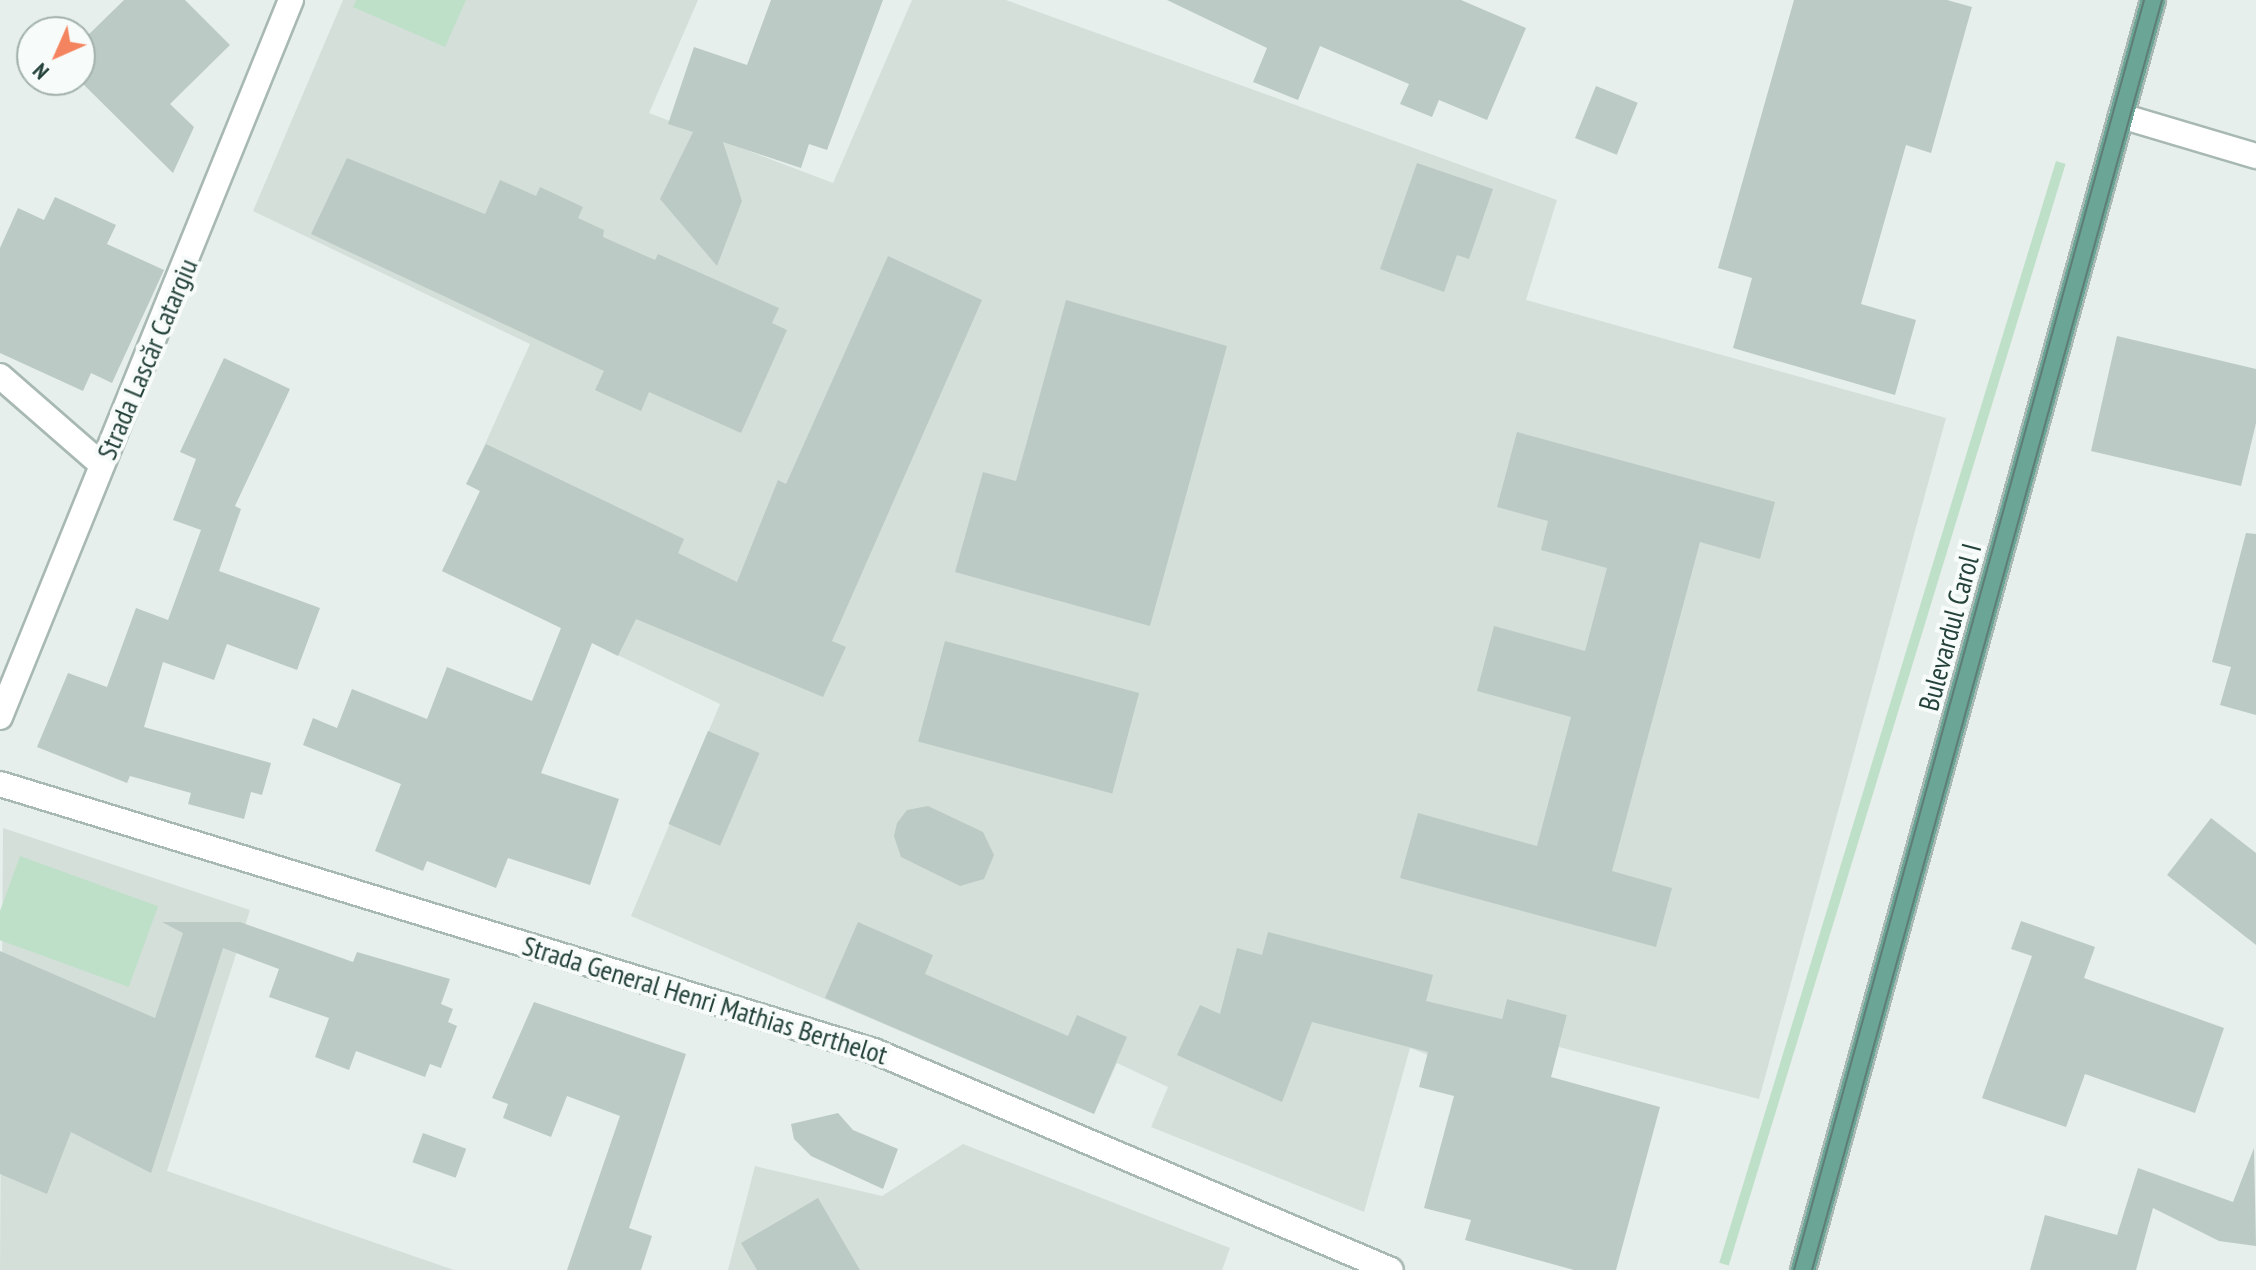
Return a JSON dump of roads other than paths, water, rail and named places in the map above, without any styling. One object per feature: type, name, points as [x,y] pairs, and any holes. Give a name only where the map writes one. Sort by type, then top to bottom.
[{"type":"main road","name":"Bulevardul Carol I","points":[[1803,1270],[2153,0]]},
{"type":"street","name":"Strada Lascăr Catargiu","points":[[0,717],[291,0]]},
{"type":"street","points":[[2121,116],[2256,156]]},
{"type":"street","points":[[0,376],[74,447],[102,465]]},
{"type":"street","name":"Strada General Henri Mathias Berthelot","points":[[0,784],[874,1051],[1391,1270]]},
{"type":"tram line","points":[[1794,1270],[2144,0]]},
{"type":"tram line","points":[[1812,1270],[2162,0]]}]
